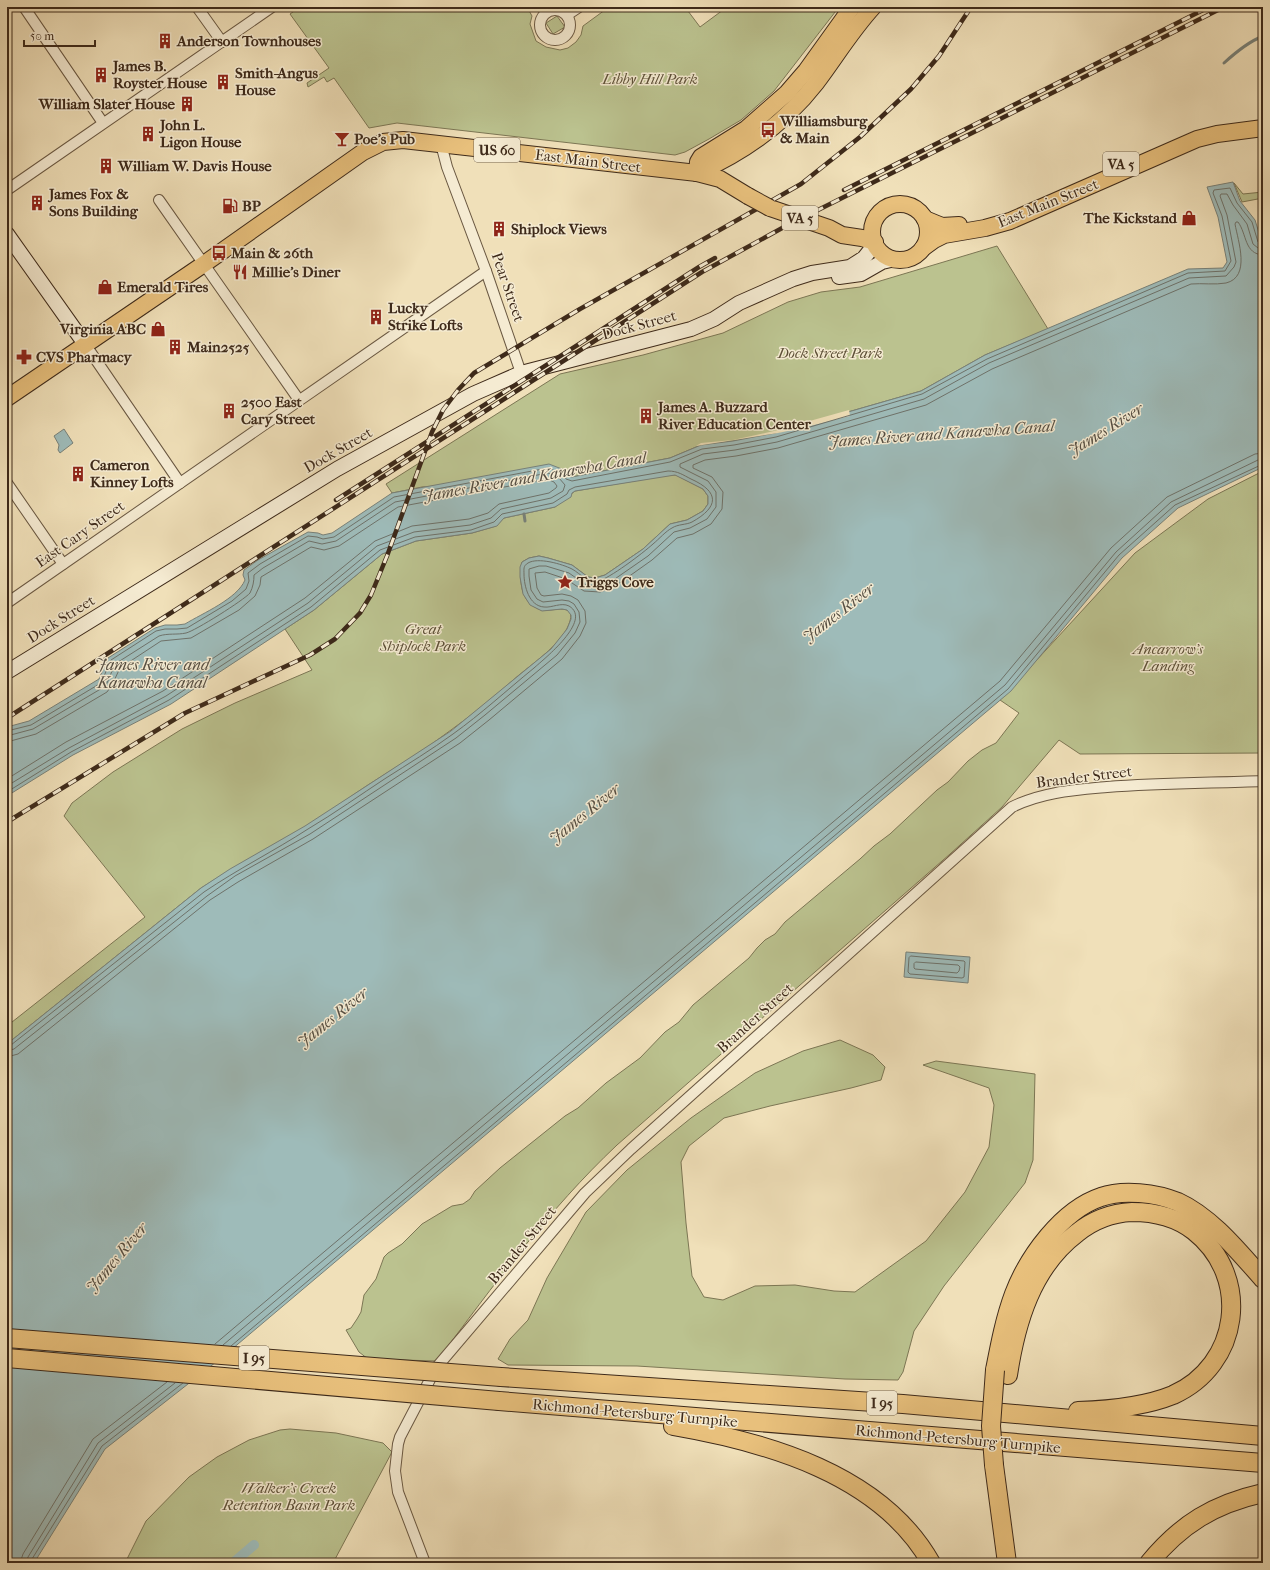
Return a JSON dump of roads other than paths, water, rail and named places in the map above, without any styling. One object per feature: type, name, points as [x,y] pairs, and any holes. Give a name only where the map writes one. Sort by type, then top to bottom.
[{"type":"highway","points":[[1007,1563],[1000,1465],[1003,1441],[1003,1418],[1000,1342],[1009,1310],[1024,1273],[1033,1256],[1054,1230],[1074,1213],[1100,1197],[1120,1193],[1156,1196],[1178,1203],[1199,1216],[1229,1241],[1263,1279]]},
{"type":"highway","points":[[943,1408],[1020,1412],[1083,1411],[1125,1406],[1173,1395],[1194,1383],[1203,1375],[1218,1355],[1225,1341],[1230,1326],[1232,1305],[1231,1287],[1222,1264],[1212,1249],[1195,1232],[1174,1219],[1153,1213],[1135,1212],[1117,1214],[1095,1221],[1077,1233],[1059,1248],[1037,1279],[1028,1296],[1011,1353],[1002,1373]]},
{"type":"highway","name":"Richmond-Petersburg Turnpike","points":[[7,1338],[501,1377],[943,1408],[1263,1436]]},
{"type":"highway","name":"Richmond-Petersburg Turnpike","points":[[7,1358],[547,1406],[1263,1463]]},
{"type":"highway","points":[[547,1406],[640,1420],[718,1435],[756,1444],[814,1464],[848,1482],[877,1502],[911,1534],[931,1563]]},
{"type":"highway","points":[[1000,1465],[1018,1563]]},
{"type":"highway","points":[[1149,1563],[1171,1539],[1200,1516],[1233,1500],[1263,1493]]},
{"type":"main road","points":[[852,7],[795,85],[746,129],[701,157],[698,162],[697,173],[722,162],[743,149],[793,109],[816,84],[855,28],[873,7]]},
{"type":"main road","name":"East Main Street","points":[[925,218],[933,223],[945,226],[988,220],[1196,132],[1220,126],[1263,120]]},
{"type":"main road","name":"East Main Street","points":[[923,248],[944,235],[985,228],[1010,221],[1197,139],[1217,134],[1263,128]]},
{"type":"main road","name":"East Main Street","points":[[7,398],[204,264],[357,156],[377,144],[388,141],[403,140],[697,173],[720,179],[770,208],[829,228],[842,235],[857,237],[875,243]]},
{"type":"main road","name":"VA 5","points":[[877,217],[888,207],[898,204],[913,207],[925,218]]},
{"type":"main road","points":[[875,243],[873,232],[877,217]]},
{"type":"main road","name":"East Main Street","points":[[829,228],[857,227],[868,223],[877,217]]},
{"type":"main road","points":[[923,248],[926,242],[928,230],[925,218]]},
{"type":"main road","points":[[7,234],[85,344]]},
{"type":"main road","name":"VA 5","points":[[875,243],[885,255],[901,260],[913,257],[923,248]]},
{"type":"main road","name":"Dock Street","points":[[714,319],[739,303],[793,279],[812,273],[850,267],[864,258],[875,243]]},
{"type":"main road","name":"Dock Street","points":[[7,672],[337,469],[473,394],[521,374],[681,331],[741,309],[804,282],[855,275],[882,262],[894,259]]},
{"type":"street","points":[[24,7],[103,123]]},
{"type":"street","points":[[197,7],[222,42]]},
{"type":"street","points":[[7,190],[272,7]]},
{"type":"street","points":[[567,16],[579,7]]},
{"type":"street","points":[[545,10],[560,10],[567,16],[570,25],[567,34],[558,40],[553,40],[544,35],[540,25],[545,10]]},
{"type":"street","name":"Pear Street","points":[[441,144],[447,167],[486,270],[521,374]]},
{"type":"street","points":[[159,200],[299,400]]},
{"type":"street","name":"East Cary Street","points":[[7,603],[486,270]]},
{"type":"street","points":[[85,344],[180,483]]},
{"type":"street","points":[[7,483],[63,564]]},
{"type":"street","name":"Brander Street","points":[[425,1563],[398,1492],[395,1471],[396,1451],[400,1437],[436,1368],[585,1193],[631,1149],[1012,807],[1028,799],[1070,790],[1144,784],[1263,781]]},
{"type":"water","points":[[1233,182],[1240,201],[1255,220],[1263,246],[1263,467],[1178,508],[1122,558],[1011,691],[225,1355],[105,1449],[34,1563],[7,1563],[7,1044],[201,888],[230,869],[305,826],[451,731],[551,649],[567,629],[571,615],[567,610],[542,611],[530,605],[523,594],[520,577],[520,567],[522,562],[529,558],[539,556],[572,565],[588,577],[595,578],[605,575],[643,549],[670,524],[687,520],[703,511],[708,504],[708,496],[703,489],[675,475],[575,491],[572,493],[571,497],[555,507],[504,518],[497,526],[472,533],[416,541],[382,554],[314,610],[171,704],[73,755],[7,796],[7,727],[29,721],[99,679],[108,658],[155,628],[165,625],[185,624],[227,599],[241,587],[245,580],[243,575],[244,570],[258,560],[308,532],[323,535],[332,533],[392,493],[549,464],[567,471],[568,476],[572,477],[670,458],[701,445],[775,433],[921,391],[985,355],[1188,269],[1223,268],[1227,262],[1218,217],[1207,187]]},
{"type":"water","points":[[64,429],[73,443],[60,453],[58,450],[59,445],[54,436]]},
{"type":"water","points":[[906,952],[970,957],[968,983],[904,977]]},
{"type":"waterway","points":[[1224,63],[1252,41],[1263,36]]},
{"type":"waterway","points":[[524,514],[525,521]]},
{"type":"waterway","points":[[233,1563],[254,1545]]},
{"type":"railway","points":[[7,822],[185,713],[310,655],[335,639],[360,613],[371,595],[387,556],[432,432],[443,410],[458,390],[474,373],[580,309],[801,184],[860,137],[911,89],[939,56],[971,7]]},
{"type":"railway","points":[[844,190],[1209,7]]},
{"type":"railway","points":[[7,718],[702,272],[784,227],[1224,7]]},
{"type":"railway","points":[[336,500],[715,258]]},
{"type":"place","name":"Anderson Townhouses","points":[[165,41]]},
{"type":"place","name":"James B. Royster House","points":[[101,75]]},
{"type":"place","name":"Smith-Angus House","points":[[223,82]]},
{"type":"place","name":"William Slater House","points":[[187,104]]},
{"type":"place","name":"Williamsburg & Main","points":[[768,130]]},
{"type":"place","name":"John L. Ligon House","points":[[148,134]]},
{"type":"place","name":"Poe's Pub","points":[[342,139]]},
{"type":"place","name":"William W. Davis House","points":[[106,166]]},
{"type":"place","name":"James Fox & Sons Building","points":[[37,203]]},
{"type":"place","name":"BP","points":[[230,206]]},
{"type":"place","name":"The Kickstand","points":[[1189,218]]},
{"type":"place","name":"Shiplock Views","points":[[499,229]]},
{"type":"place","name":"Main & 26th","points":[[219,253]]},
{"type":"place","name":"Millie's Diner","points":[[240,272]]},
{"type":"place","name":"Emerald Tires","points":[[105,287]]},
{"type":"place","name":"Lucky Strike Lofts","points":[[376,317]]},
{"type":"place","name":"Virginia ABC","points":[[158,329]]},
{"type":"place","name":"Main2525","points":[[175,347]]},
{"type":"place","name":"CVS Pharmacy","points":[[24,357]]},
{"type":"place","name":"2500 East Cary Street","points":[[229,411]]},
{"type":"place","name":"James A. Buzzard River Education Center","points":[[646,416]]},
{"type":"place","name":"Cameron Kinney Lofts","points":[[78,474]]},
{"type":"place","name":"Triggs Cove","points":[[565,582]]},
{"type":"park label","name":"Libby Hill Park","points":[[650,79]]},
{"type":"park label","name":"Dock Street Park","points":[[830,353]]},
{"type":"park label","name":"Great Shiplock Park","points":[[423,638]]},
{"type":"park label","name":"Ancarrow's Landing","points":[[1168,658]]},
{"type":"park label","name":"Walker's Creek Retention Basin Park","points":[[289,1496]]},
{"type":"water label","name":"James River","points":[[1105,429]]},
{"type":"water label","name":"James River and Kanawha Canal","points":[[941,433]]},
{"type":"water label","name":"James River and Kanawha Canal","points":[[534,476]]},
{"type":"water label","name":"James River","points":[[838,612]]},
{"type":"water label","name":"James River and Kanawha Canal","points":[[152,673]]},
{"type":"water label","name":"James River","points":[[584,813]]},
{"type":"water label","name":"James River","points":[[332,1017]]},
{"type":"water label","name":"James River","points":[[116,1257]]}]
